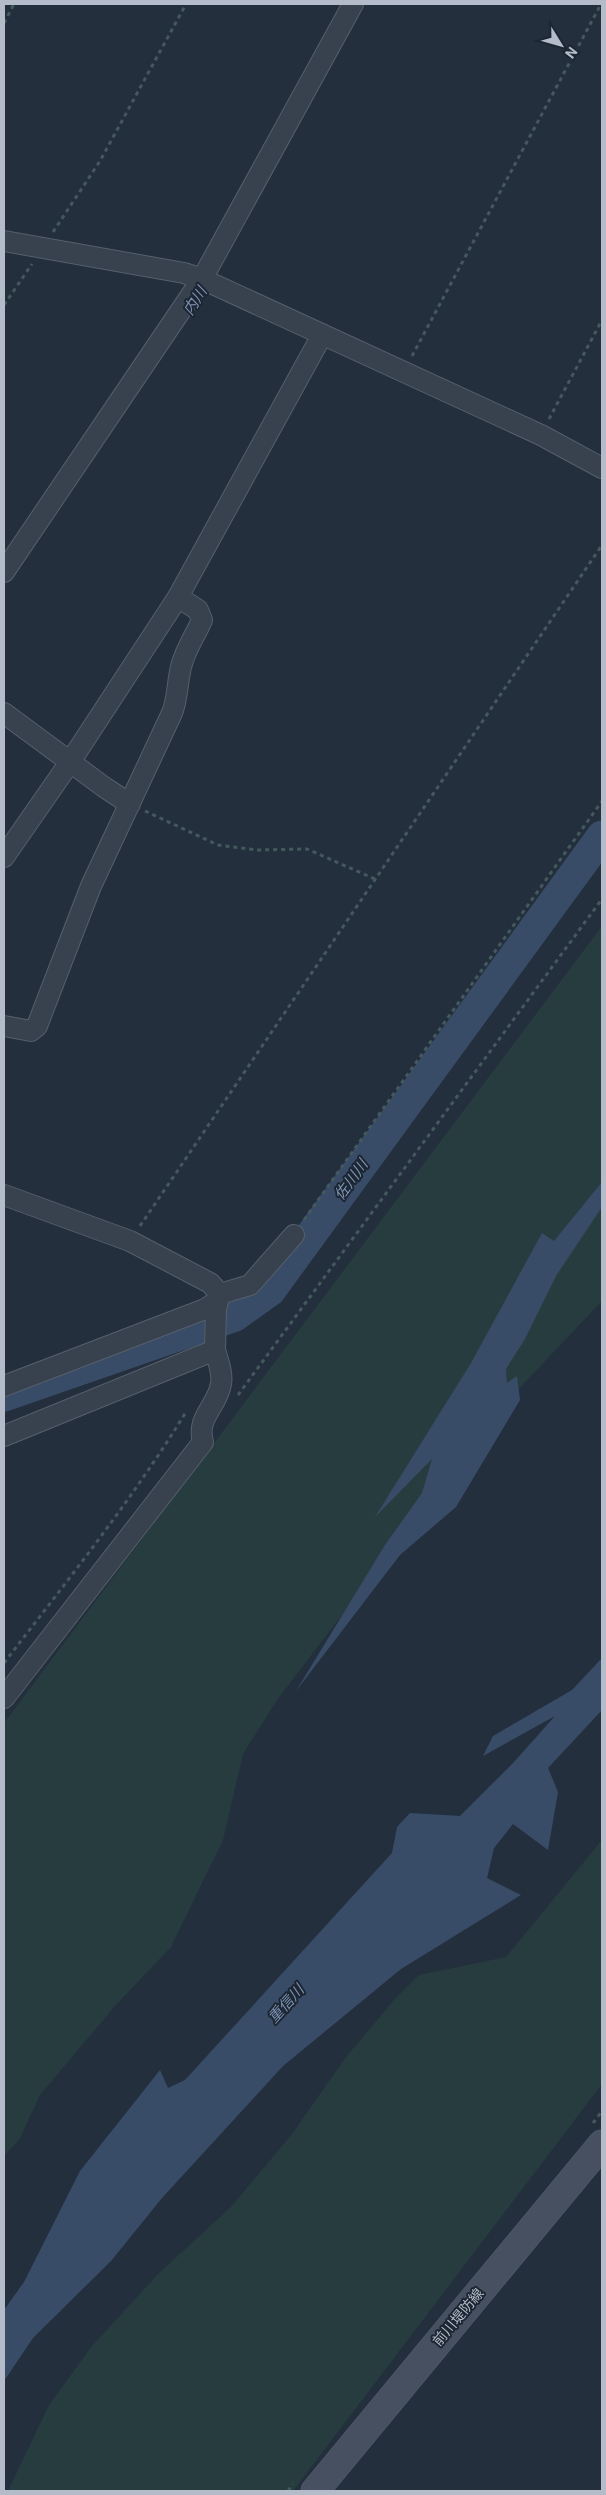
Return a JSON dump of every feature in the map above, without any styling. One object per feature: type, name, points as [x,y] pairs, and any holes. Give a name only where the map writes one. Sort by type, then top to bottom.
[{"type":"street","points":[[4,572],[202,279],[353,4]]},
{"type":"street","points":[[4,241],[184,273],[202,279],[541,435],[602,468]]},
{"type":"street","points":[[4,857],[70,762],[178,597],[322,335]]},
{"type":"street","points":[[4,1026],[31,1031],[38,1026],[91,886],[172,713],[178,698],[181,666],[186,651],[202,620],[198,610],[178,597]]},
{"type":"street","points":[[4,713],[130,804]]},
{"type":"street","points":[[4,1195],[130,1241],[210,1282],[217,1302],[214,1346],[222,1374],[221,1385],[200,1432],[203,1442],[4,1698]]},
{"type":"street","points":[[4,1386],[205,1309],[250,1285],[294,1235]]},
{"type":"street","points":[[4,1436],[214,1346]]},
{"type":"street","name":"前川堤防線","points":[[316,2491],[602,2144]]},
{"type":"path","points":[[4,23],[14,4]]},
{"type":"path","points":[[4,305],[100,161],[186,4]]},
{"type":"path","points":[[403,373],[601,4]]},
{"type":"path","points":[[541,435],[602,320]]},
{"type":"path","points":[[130,1241],[602,546]]},
{"type":"path","points":[[294,1235],[602,801]]},
{"type":"path","points":[[130,804],[218,845],[257,850],[307,849],[375,880]]},
{"type":"path","points":[[232,1402],[602,900]]},
{"type":"path","points":[[4,1663],[89,1553],[168,1442],[188,1409]]},
{"type":"green space","points":[[602,926],[602,1301],[497,1412],[277,1700],[243,1754],[223,1840],[171,1947],[116,2005],[40,2095],[19,2140],[4,2156],[4,1723]]},
{"type":"green space","points":[[602,1840],[602,2084],[293,2491],[8,2491],[49,2405],[92,2346],[159,2273],[231,2207],[292,2134],[346,2057],[394,2000],[419,1975],[506,1957]]},
{"type":"water","points":[[602,1182],[602,1207],[556,1276],[525,1339],[506,1369],[507,1383],[517,1376],[520,1400],[456,1507],[400,1555],[296,1691],[385,1545],[422,1493],[432,1459],[375,1517],[471,1363],[542,1233],[554,1241]]},
{"type":"water","name":"重信川","points":[[602,1658],[602,1710],[548,1768],[558,1792],[548,1850],[513,1824],[494,1848],[487,1878],[521,1895],[401,1969],[283,2066],[162,2198],[111,2261],[33,2338],[4,2381],[4,2310],[24,2282],[80,2171],[160,2070],[168,2088],[185,2080],[392,1853],[397,1827],[410,1813],[460,1816],[514,1762],[555,1716],[483,1756],[493,1736],[572,1690]]},
{"type":"waterway","name":"佐川川","points":[[4,1396],[235,1316],[270,1291],[602,836]]},
{"type":"water label","name":"内川","points":[[195,301]]}]
